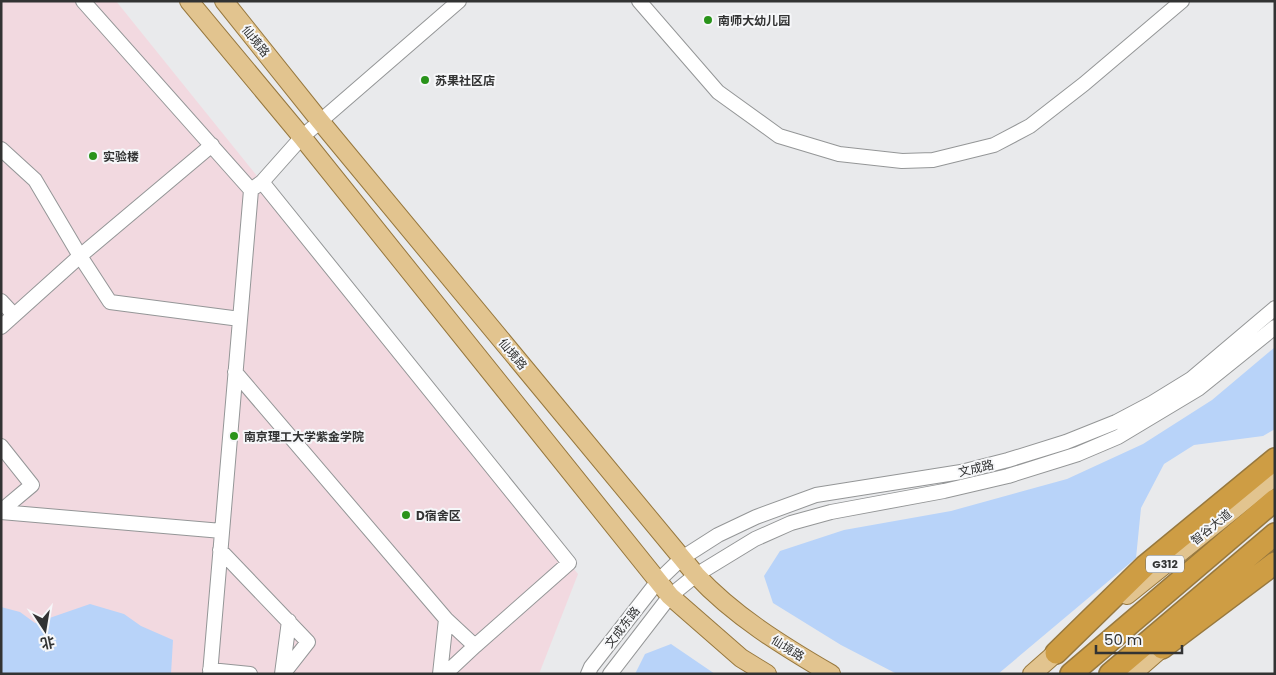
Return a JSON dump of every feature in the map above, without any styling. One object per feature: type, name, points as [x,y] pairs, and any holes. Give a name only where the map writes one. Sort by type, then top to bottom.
[{"type":"highway","points":[[1056,653],[1145,566],[1275,459]]},
{"type":"highway","name":"智谷大道","points":[[1071,674],[1275,500]]},
{"type":"highway","points":[[1110,674],[1275,534]]},
{"type":"highway","points":[[1162,648],[1275,563]]},
{"type":"main road","name":"仙境路","points":[[189,1],[302,136],[670,596],[741,658],[767,674]]},
{"type":"main road","name":"仙境路","points":[[224,1],[320,121],[696,575],[747,621],[796,654],[831,674]]},
{"type":"main road","name":"智谷大道","points":[[1032,674],[1275,476]]},
{"type":"main road","points":[[1132,674],[1275,553]]},
{"type":"street","points":[[83,1],[212,146],[256,186],[569,563],[445,674]]},
{"type":"street","points":[[250,674],[210,672],[240,319],[256,186],[302,136],[460,1]]},
{"type":"street","points":[[640,1],[718,92],[779,136],[838,154],[902,161],[933,160],[994,145],[1030,126],[1084,84],[1182,1]]},
{"type":"street","points":[[1,327],[80,256],[212,146]]},
{"type":"street","points":[[1,149],[35,180],[110,302],[240,319]]},
{"type":"street","points":[[1,301],[14,316]]},
{"type":"street","name":"文成路","points":[[658,580],[682,558],[718,535],[756,517],[816,495],[961,472],[1066,442],[1116,422],[1191,379],[1275,308]]},
{"type":"street","name":"文成路","points":[[670,596],[696,575],[754,539],[791,523],[831,512],[944,491],[1008,476],[1078,454],[1118,437],[1198,389],[1275,327]]},
{"type":"street","points":[[235,372],[446,619],[476,646]]},
{"type":"street","points":[[1,446],[32,485],[1,512]]},
{"type":"street","points":[[1,512],[222,531]]},
{"type":"street","points":[[220,550],[308,642],[283,674]]},
{"type":"street","name":"文成东路","points":[[588,674],[591,667],[658,580]]},
{"type":"street","name":"文成东路","points":[[610,674],[670,596]]},
{"type":"street","points":[[440,674],[446,619]]},
{"type":"street","points":[[283,674],[288,621]]},
{"type":"shaded area","name":"南京理工大学紫金学院","points":[[1,1],[116,1],[578,574],[539,674],[1,674]]},
{"type":"shaded area","points":[[1275,347],[1275,429],[1263,436],[1194,445],[1164,464],[1141,508],[1136,558],[998,674],[897,674],[841,645],[773,603],[764,576],[780,551],[844,530],[951,511],[1067,479],[1143,444],[1212,400]]},
{"type":"shaded area","points":[[90,604],[124,614],[141,626],[173,640],[171,674],[1,674],[1,607],[20,612],[35,623]]},
{"type":"shaded area","points":[[671,644],[715,674],[635,674],[645,654]]},
{"type":"place","name":"南师大幼儿园","points":[[708,20]]},
{"type":"place","name":"苏果社区店","points":[[425,80]]},
{"type":"place","name":"实验楼","points":[[93,156]]},
{"type":"place","name":"南京理工大学紫金学院","points":[[234,436]]},
{"type":"place","name":"D宿舍区","points":[[406,515]]}]
